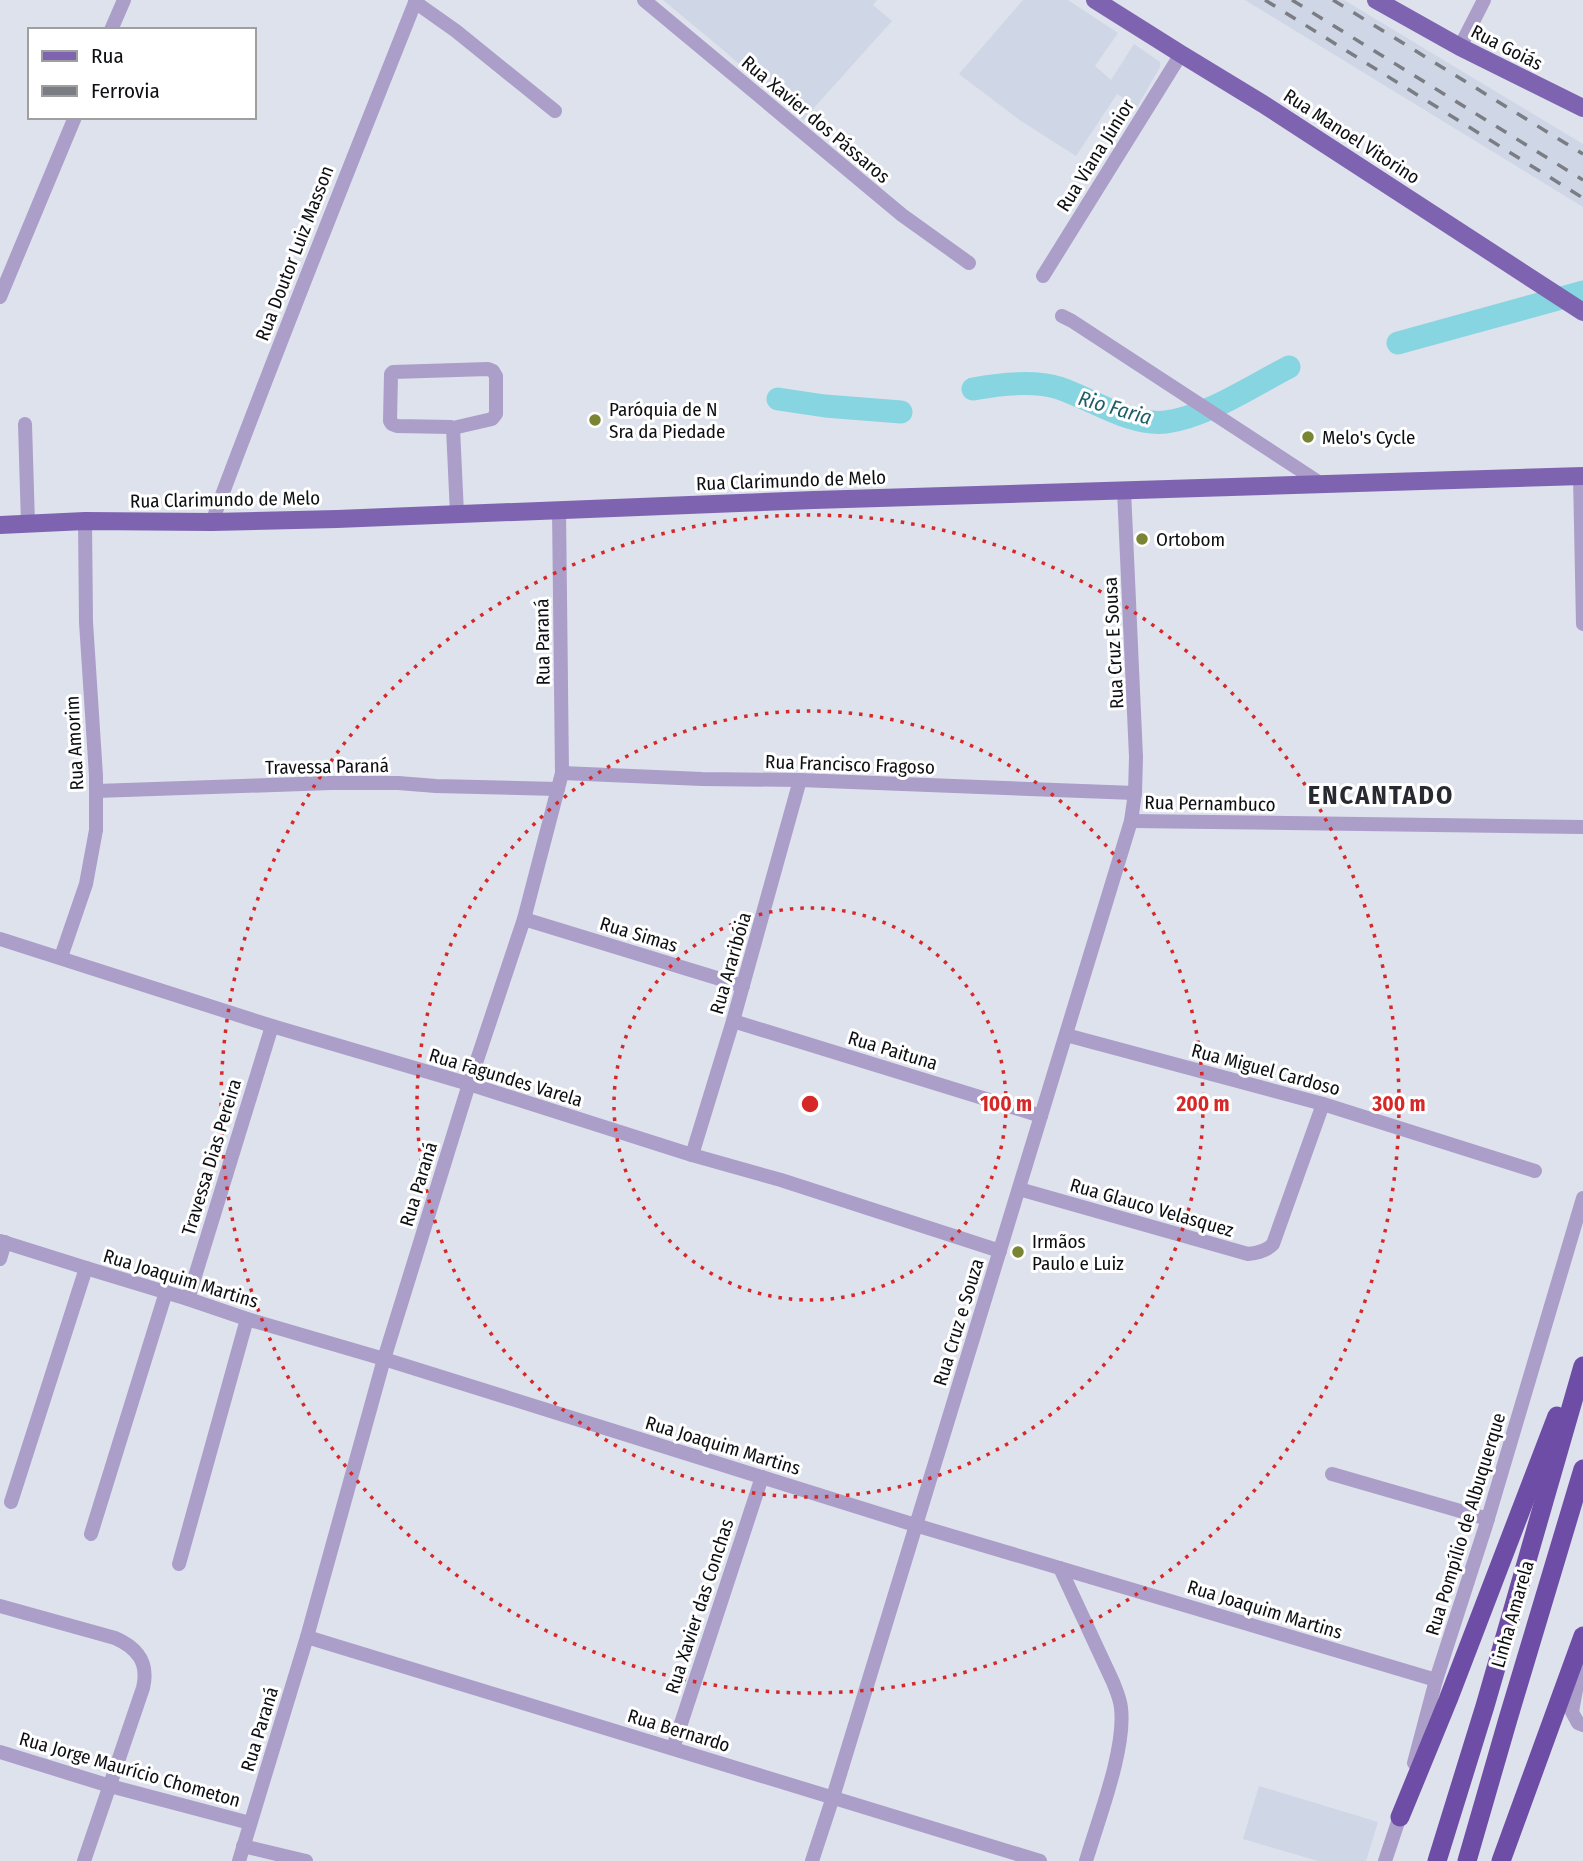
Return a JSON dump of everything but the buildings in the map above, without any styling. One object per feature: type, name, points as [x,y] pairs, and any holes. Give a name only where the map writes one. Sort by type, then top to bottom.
[{"type":"highway","points":[[1400,1817],[1448,1700],[1559,1408],[1583,1364]]},
{"type":"highway","name":"Linha Amarela","points":[[1437,1861],[1489,1693],[1583,1364]]},
{"type":"highway","name":"Linha Amarela","points":[[1467,1861],[1583,1469]]},
{"type":"highway","points":[[1500,1861],[1583,1636]]},
{"type":"main road","name":"Rua Manoel Vitorino","points":[[1095,0],[1263,104],[1579,309]]},
{"type":"main road","name":"Rua Goiás","points":[[1376,0],[1460,47],[1583,108]]},
{"type":"main road","name":"Rua Clarimundo de Melo","points":[[0,525],[85,521],[337,519],[559,509],[1582,476]]},
{"type":"street","points":[[112,28],[124,0]]},
{"type":"street","name":"Rua Xavier dos Pássaros","points":[[644,0],[902,215],[969,263]]},
{"type":"street","points":[[1460,47],[1484,0]]},
{"type":"street","points":[[415,1],[555,111]]},
{"type":"street","name":"Rua Doutor Luiz Masson","points":[[212,522],[252,413],[415,1]]},
{"type":"street","name":"Rua Viana Júnior","points":[[1043,276],[1181,54]]},
{"type":"street","points":[[0,297],[74,119]]},
{"type":"street","points":[[1067,318],[1320,483]]},
{"type":"street","points":[[488,369],[493,371],[496,376],[495,417],[453,428],[392,424],[391,374],[488,369]]},
{"type":"street","points":[[25,424],[29,524]]},
{"type":"street","points":[[453,428],[457,514]]},
{"type":"street","points":[[1582,476],[1583,624]]},
{"type":"street","name":"Rua Cruz E Sousa","points":[[1124,490],[1135,714],[1136,793]]},
{"type":"street","name":"Rua Paraná","points":[[239,1861],[307,1637],[384,1359],[469,1084],[524,919],[562,773],[559,509]]},
{"type":"street","name":"Rua Amorim","points":[[61,957],[86,884],[96,830],[86,622],[85,521]]},
{"type":"street","name":"Rua Francisco Fragoso","points":[[562,773],[1136,793]]},
{"type":"street","name":"Rua Araribóia","points":[[692,1155],[733,1021],[800,780]]},
{"type":"street","name":"Travessa Paraná","points":[[96,791],[331,783],[558,789]]},
{"type":"street","name":"Rua Cruz e Souza","points":[[812,1861],[1131,821],[1136,793]]},
{"type":"street","name":"Rua Pernambuco","points":[[1131,821],[1583,827]]},
{"type":"street","name":"Rua Simas","points":[[524,919],[743,986]]},
{"type":"street","name":"Rua Fagundes Varela","points":[[0,939],[272,1026],[794,1184],[1000,1251]]},
{"type":"street","name":"Rua Paituna","points":[[733,1021],[1041,1116]]},
{"type":"street","name":"Travessa Dias Pereira","points":[[187,1298],[272,1026]]},
{"type":"street","name":"Rua Miguel Cardoso","points":[[1066,1035],[1323,1104],[1535,1171]]},
{"type":"street","name":"Rua Glauco Velasquez","points":[[1019,1189],[1248,1254],[1269,1249],[1323,1104]]},
{"type":"street","name":"Rua Pompílio de Albuquerque","points":[[1385,1861],[1400,1817],[1436,1680],[1488,1519],[1583,1198]]},
{"type":"street","points":[[0,1259],[3,1242]]},
{"type":"street","name":"Rua Joaquim Martins","points":[[3,1242],[915,1525],[1436,1680]]},
{"type":"street","points":[[10,1502],[86,1269]]},
{"type":"street","points":[[91,1534],[166,1292]]},
{"type":"street","points":[[179,1563],[247,1319]]},
{"type":"street","points":[[1332,1474],[1488,1519]]},
{"type":"street","name":"Rua Xavier das Conchas","points":[[673,1748],[762,1477]]},
{"type":"street","points":[[1059,1568],[1118,1694],[1121,1708],[1115,1761],[1086,1861]]},
{"type":"street","points":[[0,1606],[115,1638],[128,1644],[142,1661],[145,1679],[84,1861]]},
{"type":"street","name":"Rua Bernardo","points":[[307,1637],[1040,1861]]},
{"type":"street","points":[[1579,1722],[1572,1707],[1583,1651]]},
{"type":"street","name":"Rua Jorge Maurício Chometon","points":[[0,1752],[110,1786],[250,1823]]},
{"type":"street","points":[[243,1846],[306,1861]]},
{"type":"shaded area","points":[[663,0],[877,0],[873,5],[892,21],[803,120]]},
{"type":"shaded area","points":[[1023,0],[1068,0],[1118,33],[1095,66],[1111,80],[1134,44],[1160,62],[1160,67],[1137,107],[1117,94],[1076,156],[1021,121],[959,74]]},
{"type":"shaded area","points":[[1245,0],[1344,0],[1583,144],[1583,207]]},
{"type":"shaded area","points":[[1259,1786],[1378,1822],[1366,1861],[1318,1861],[1243,1839]]},
{"type":"waterway","name":"Rio Faria","points":[[1398,343],[1583,292]]},
{"type":"waterway","name":"Rio Faria","points":[[973,389],[1038,384],[1059,388],[1125,416],[1166,422],[1213,407],[1289,367]]},
{"type":"waterway","name":"Rio Faria","points":[[778,399],[901,412]]},
{"type":"railway","points":[[1265,0],[1583,198]]},
{"type":"railway","points":[[1292,0],[1583,180]]},
{"type":"railway","points":[[1333,0],[1583,154]]},
{"type":"place","name":"Paróquia de N Sra da Piedade","points":[[595,420]]},
{"type":"place","name":"Melo's Cycle","points":[[1308,437]]},
{"type":"place","name":"Ortobom","points":[[1142,539]]},
{"type":"place","name":"Irmãos Paulo e Luiz","points":[[1018,1252]]},
{"type":"district","name":"ENCANTADO","points":[[1381,795]]}]
